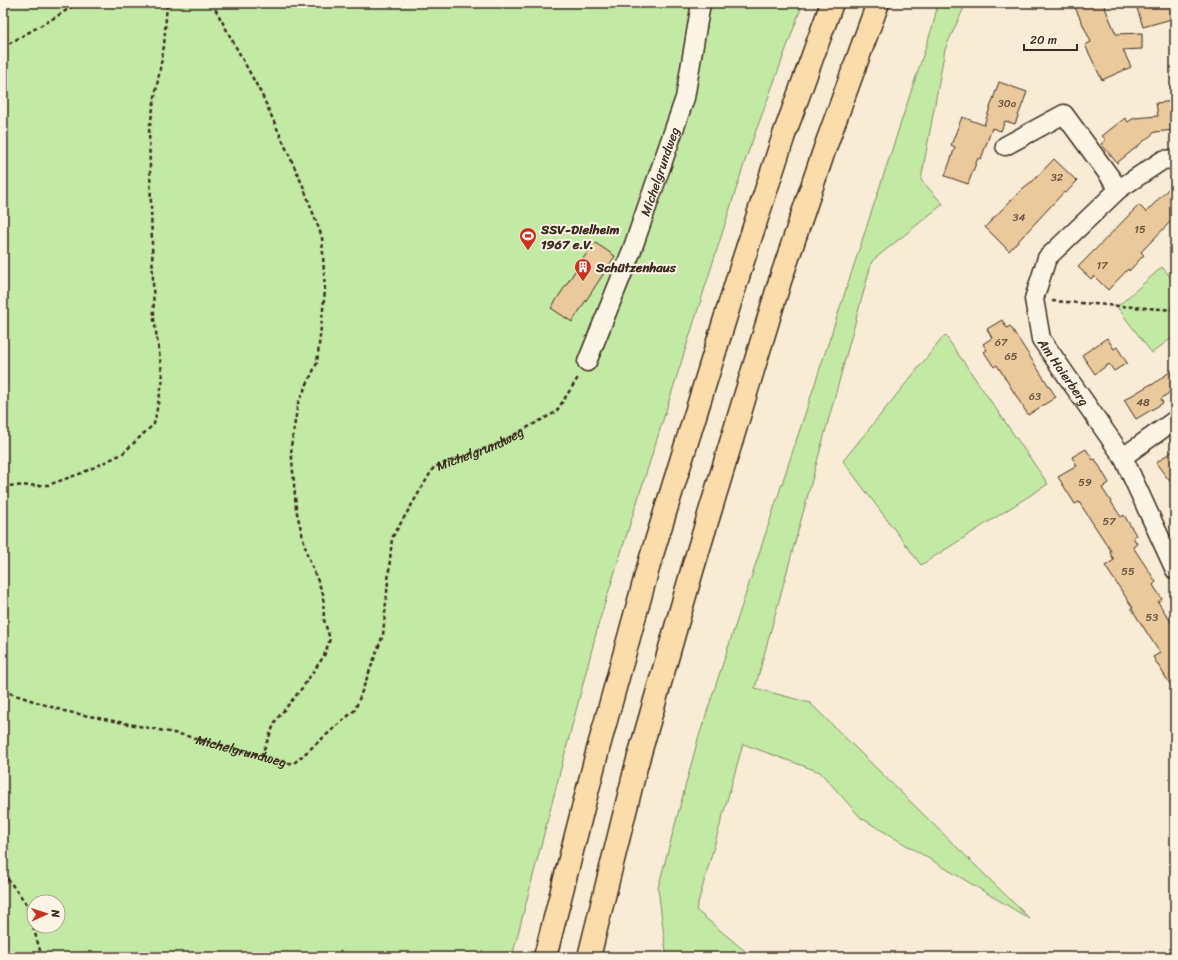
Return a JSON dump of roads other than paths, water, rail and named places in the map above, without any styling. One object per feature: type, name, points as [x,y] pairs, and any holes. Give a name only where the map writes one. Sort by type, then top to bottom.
[{"type":"highway","points":[[545,957],[597,753],[650,561],[742,264],[784,135],[832,3]]},
{"type":"highway","points":[[588,957],[636,767],[695,563],[780,281],[826,145],[878,3]]},
{"type":"street","name":"Michelgrundweg","points":[[587,362],[632,250],[685,98],[701,3]]},
{"type":"street","points":[[1005,146],[1064,114],[1119,189]]},
{"type":"street","name":"Am Haierberg","points":[[1175,159],[1163,160],[1119,189],[1047,258],[1034,299],[1041,339],[1123,457],[1175,570]]},
{"type":"street","points":[[1123,457],[1175,420]]},
{"type":"place","name":"SSV-Dielheim 1967 e.V.","points":[[528,251]]},
{"type":"place","name":"Schützenhaus","points":[[583,282]]}]
